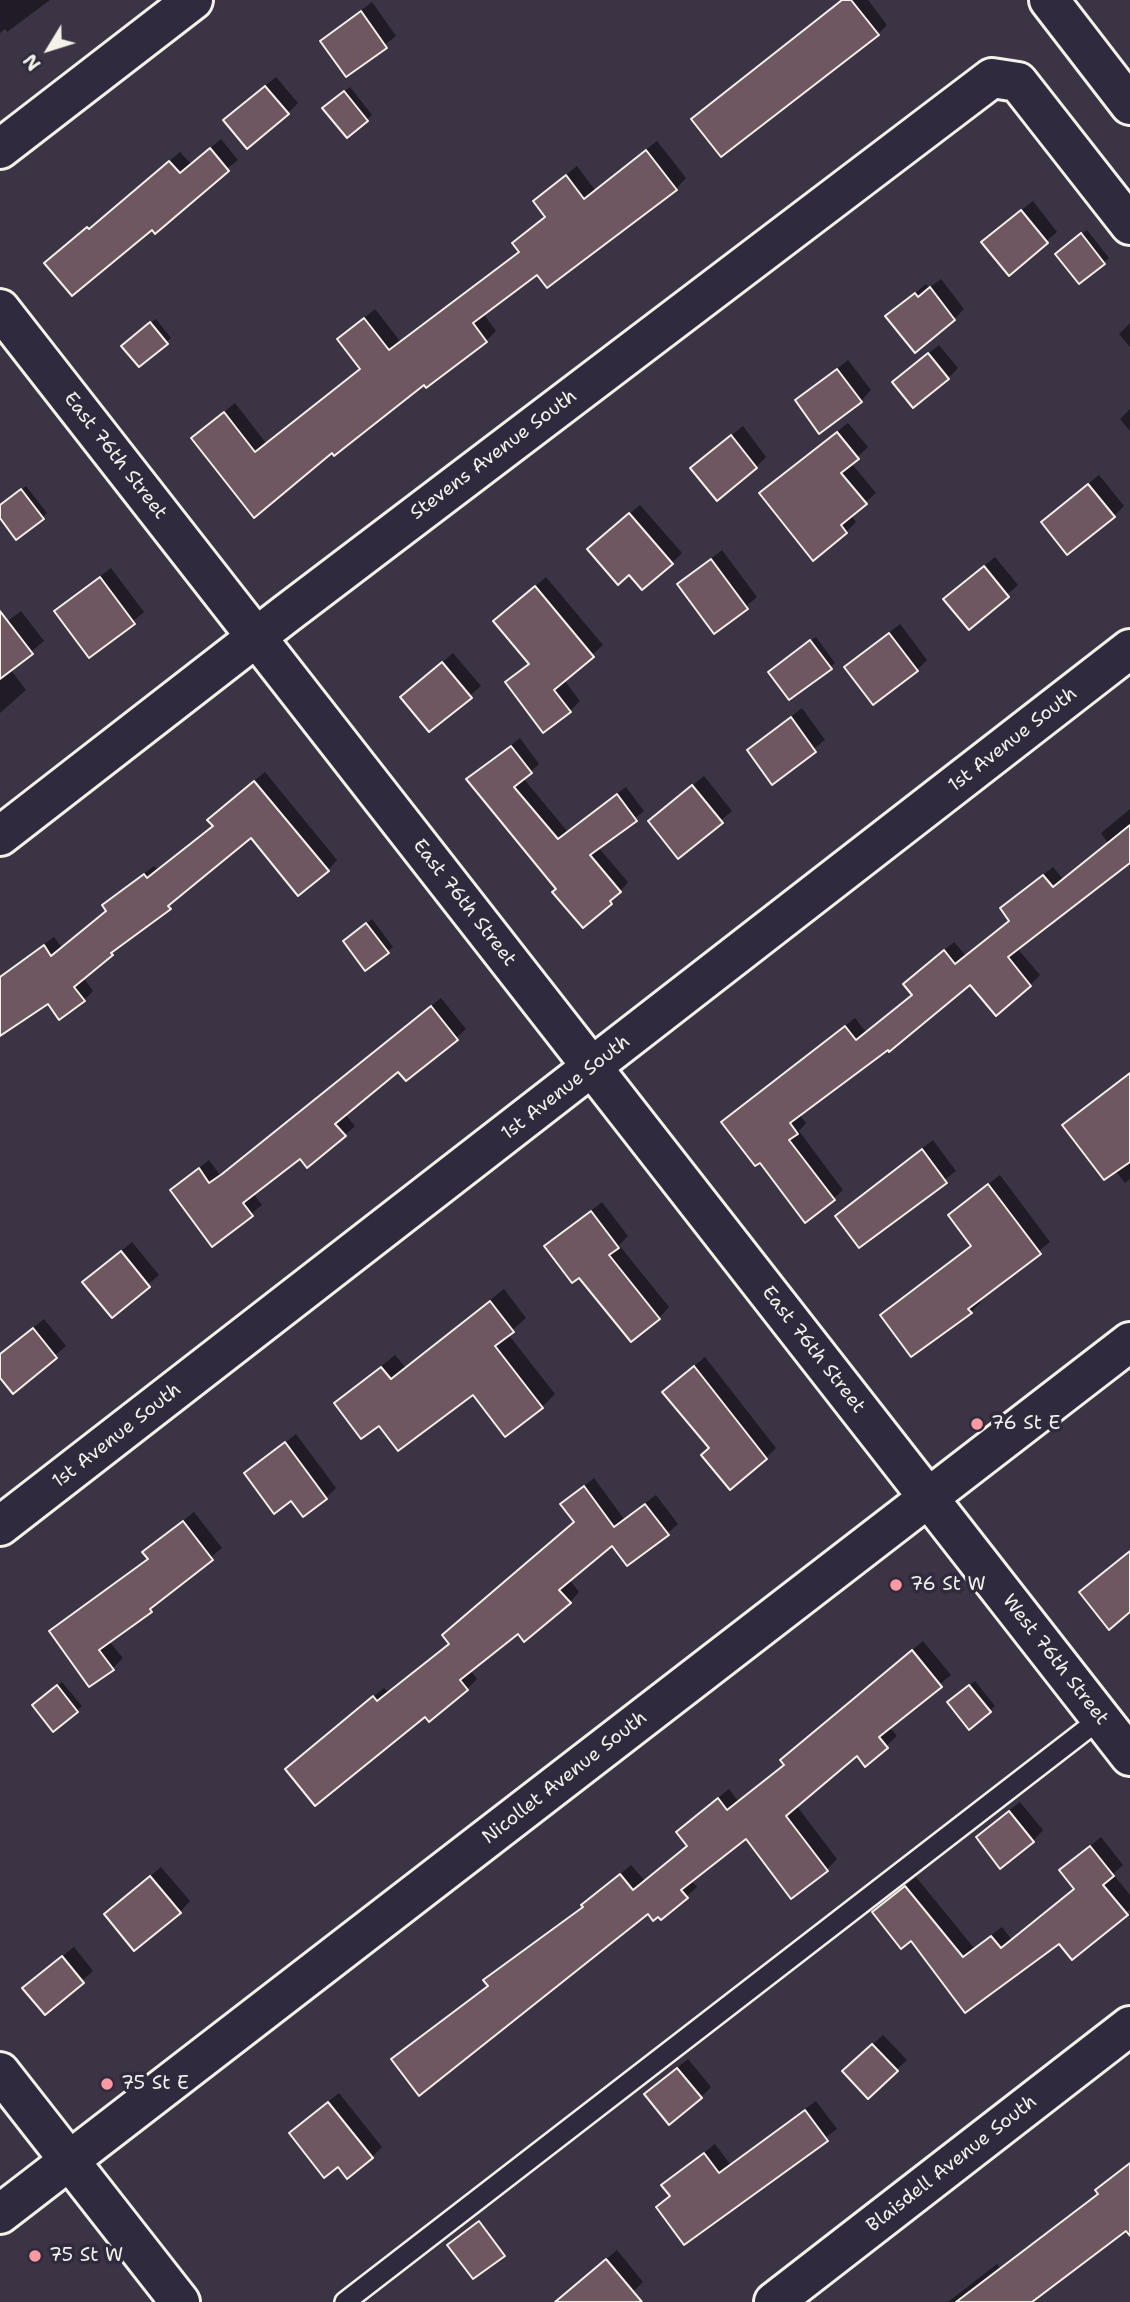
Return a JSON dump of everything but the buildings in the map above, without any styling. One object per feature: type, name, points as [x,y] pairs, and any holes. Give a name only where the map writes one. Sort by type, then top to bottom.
[{"type":"street","points":[[0,149],[192,0]]},
{"type":"street","points":[[1049,0],[1130,105]]},
{"type":"street","points":[[1094,59],[1130,87]]},
{"type":"street","name":"Stevens Avenue South","points":[[0,836],[256,637],[992,78],[1018,82],[1130,225]]},
{"type":"street","name":"East 76th Street","points":[[0,309],[929,1497]]},
{"type":"street","name":"1st Avenue South","points":[[0,1527],[1130,649]]},
{"type":"street","name":"Nicollet Avenue South","points":[[0,2214],[1130,1342]]},
{"type":"street","name":"West 76th Street","points":[[929,1497],[1130,1756]]},
{"type":"street","name":"Blaisdell Avenue South","points":[[774,2302],[1130,2026]]},
{"type":"street","points":[[0,2072],[180,2302]]},
{"type":"lane","points":[[345,2302],[1101,1718]]},
{"type":"place","name":"76 St E","points":[[977,1424]]},
{"type":"place","name":"76 St W","points":[[896,1585]]},
{"type":"place","name":"75 St E","points":[[107,2084]]},
{"type":"place","name":"75 St W","points":[[35,2256]]}]
